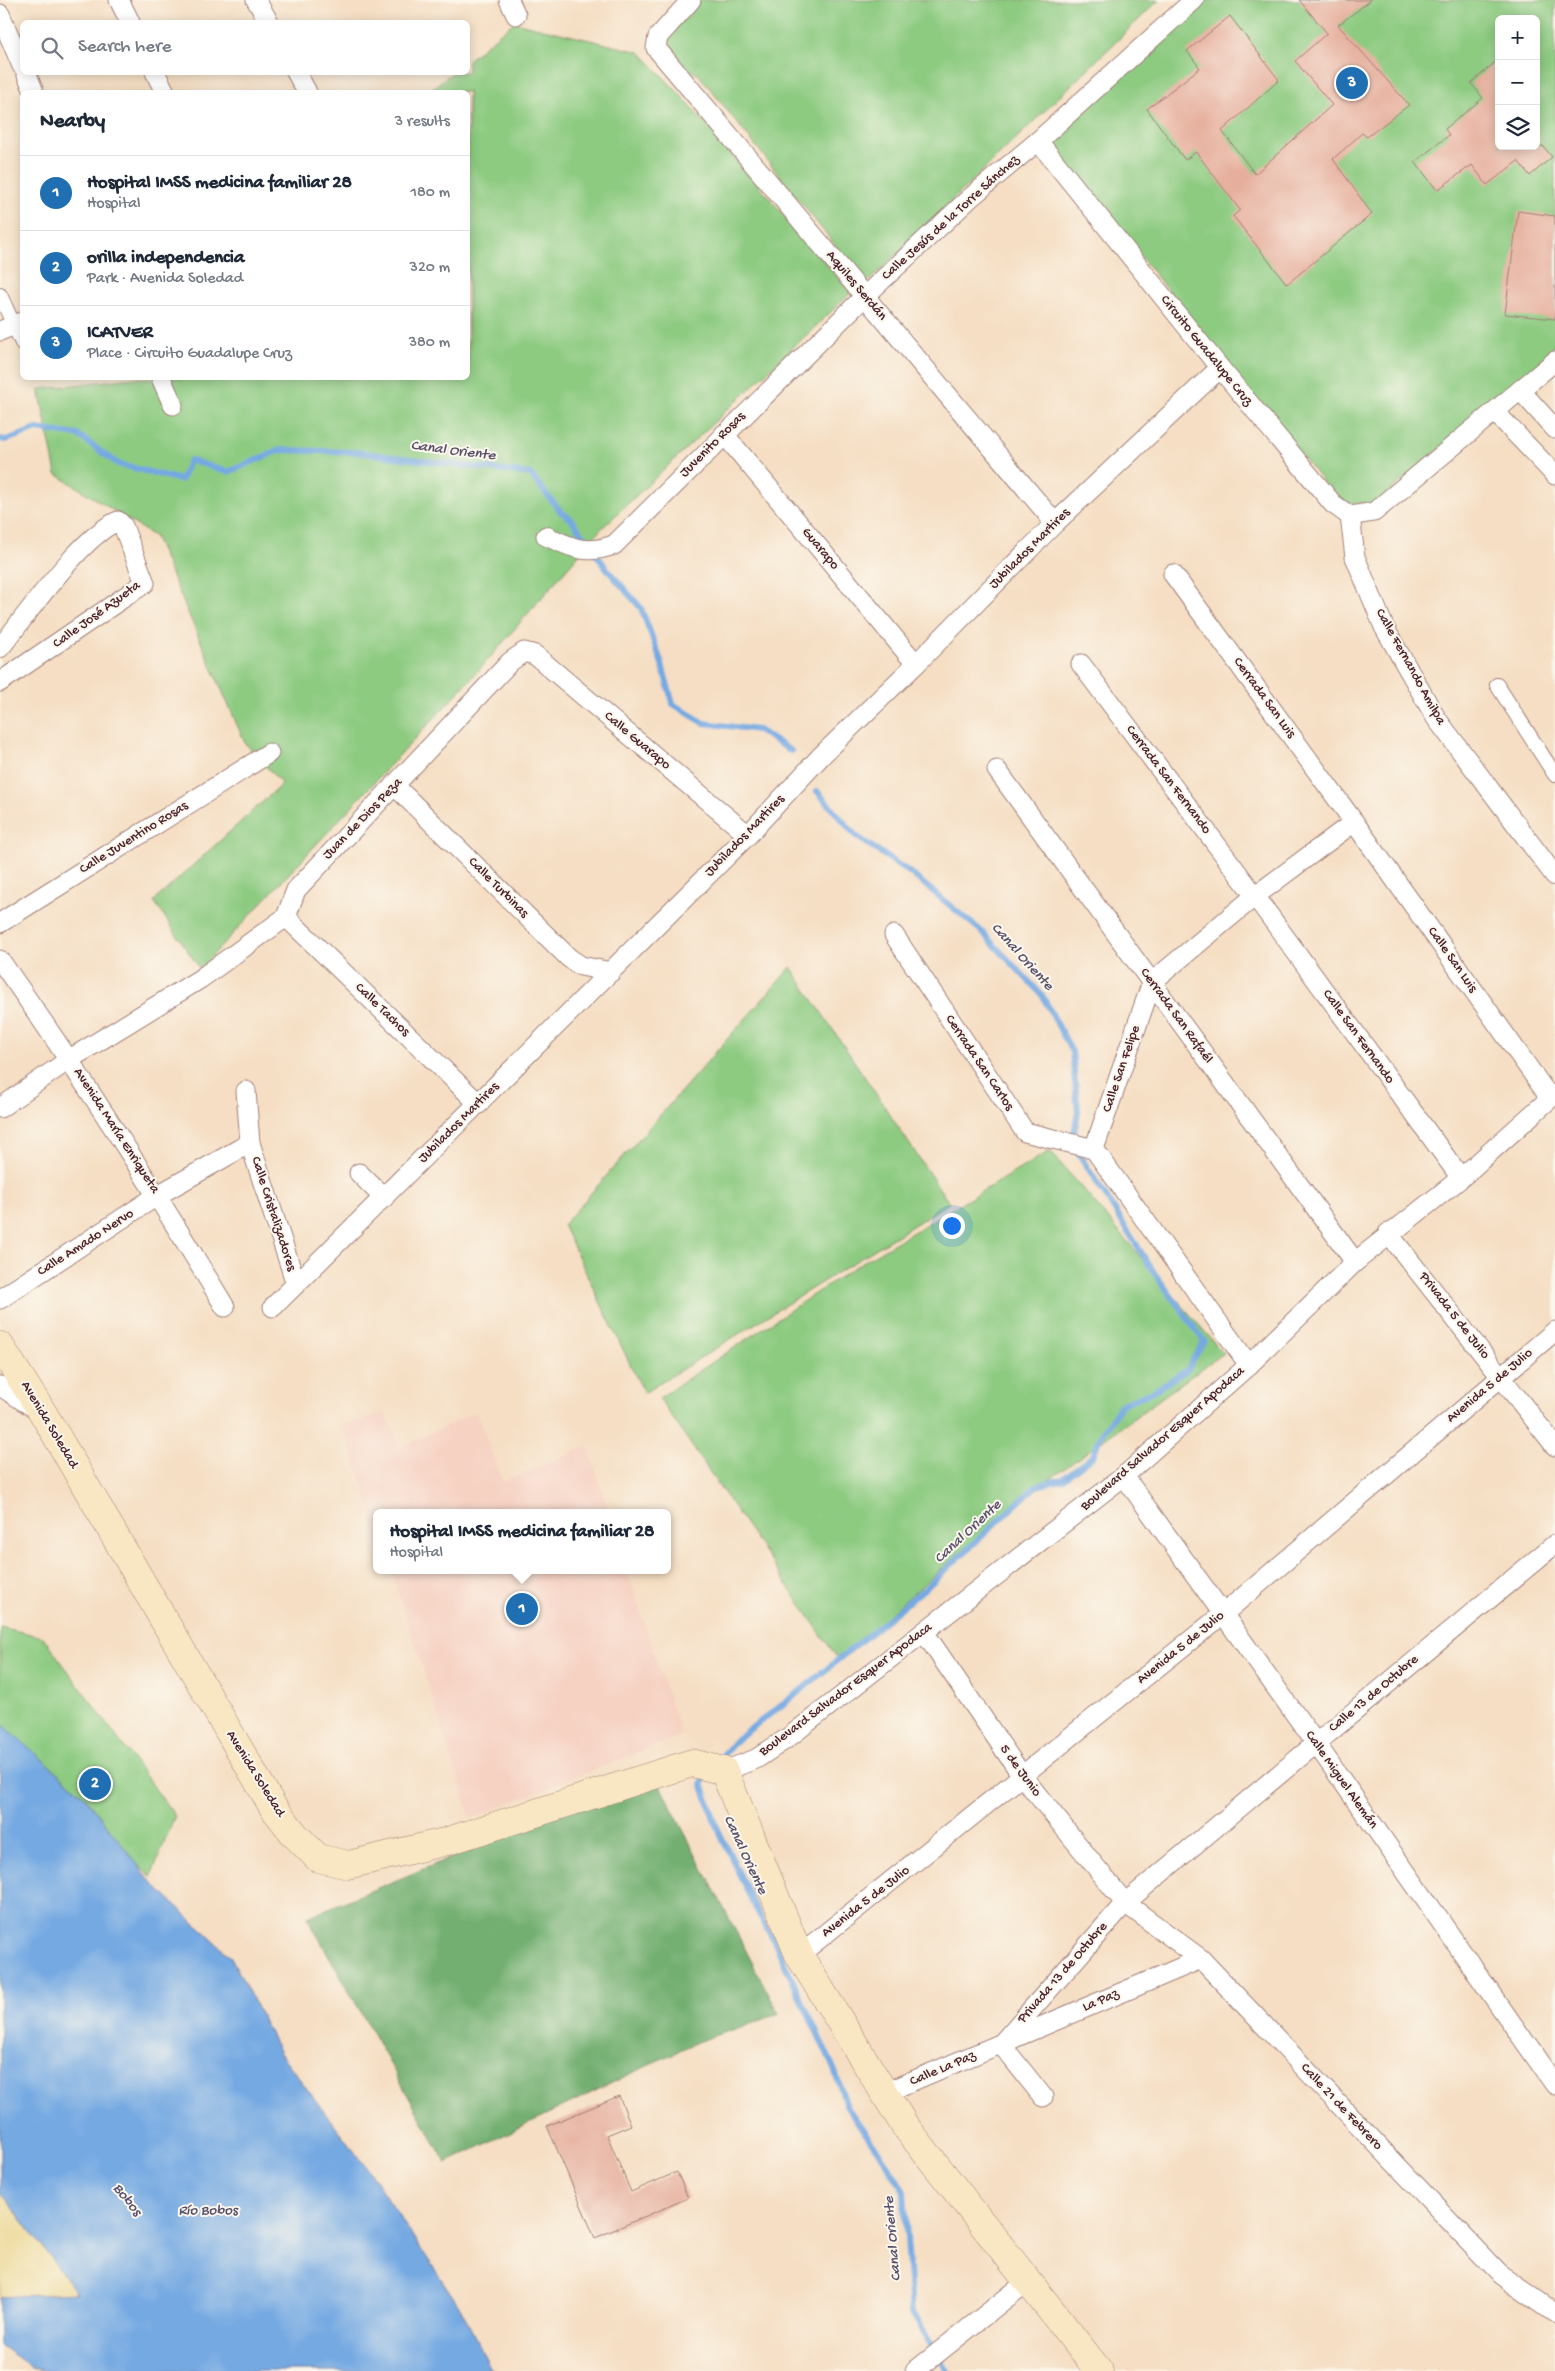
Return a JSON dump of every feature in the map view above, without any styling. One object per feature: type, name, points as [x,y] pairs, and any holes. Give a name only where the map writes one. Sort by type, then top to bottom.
[{"type":"main road","name":"Avenida Soledad","points":[[0,1346],[43,1413],[273,1806],[294,1835],[318,1858],[348,1865],[373,1861],[448,1841],[692,1763],[724,1771]]},
{"type":"main road","points":[[724,1771],[799,1955],[884,2094],[905,2126],[1099,2371]]},
{"type":"street","points":[[119,0],[129,20]]},
{"type":"street","points":[[256,0],[267,20]]},
{"type":"street","name":"Aquiles Serdán","points":[[690,0],[658,37],[656,48],[1055,523]]},
{"type":"street","points":[[1038,141],[1185,3]]},
{"type":"street","points":[[0,14],[20,61]]},
{"type":"street","points":[[27,75],[33,90]]},
{"type":"street","points":[[156,75],[164,90]]},
{"type":"street","points":[[298,75],[307,90]]},
{"type":"street","name":"Calle Jesús de la Torre Sánchez","points":[[865,296],[970,198],[1038,141]]},
{"type":"street","name":"Circuito Guadalupe Cruz","points":[[1038,141],[1220,368],[1333,504],[1350,516]]},
{"type":"street","points":[[0,295],[12,326],[20,340]]},
{"type":"street","name":"Juvenito Rosas","points":[[546,536],[572,548],[596,551],[614,545],[865,296]]},
{"type":"street","points":[[1350,516],[1374,512],[1555,361]]},
{"type":"street","name":"Jubilados Martires","points":[[273,1307],[748,835],[821,756],[916,664],[1055,523],[1220,368]]},
{"type":"street","points":[[162,380],[173,405]]},
{"type":"street","points":[[1520,390],[1555,429]]},
{"type":"street","points":[[1495,412],[1555,475]]},
{"type":"street","name":"Guarapo","points":[[724,434],[916,664]]},
{"type":"street","name":"Calle Fernando Amilpa","points":[[1350,516],[1355,557],[1384,627],[1436,718],[1555,876]]},
{"type":"street","name":"Calle José Azueta","points":[[0,648],[79,551],[111,524],[118,521],[123,526],[145,583],[0,682]]},
{"type":"street","name":"Cerrada San Luis","points":[[1173,574],[1354,822]]},
{"type":"street","name":"Juan de Dios Peza","points":[[286,917],[296,890],[510,662],[524,652]]},
{"type":"street","name":"Calle Guarapo","points":[[524,652],[535,655],[748,835]]},
{"type":"street","name":"Cerrada San Fernando","points":[[1081,664],[1255,896]]},
{"type":"street","points":[[1497,686],[1555,774]]},
{"type":"street","name":"Calle Juventino Rosas","points":[[0,923],[269,753]]},
{"type":"street","name":"Cerrada San Rafaél","points":[[997,770],[1355,1262]]},
{"type":"street","name":"Calle Turbinas","points":[[395,786],[569,958],[581,966],[611,972]]},
{"type":"street","points":[[1152,982],[1255,896],[1354,822]]},
{"type":"street","name":"Calle San Luis","points":[[1354,822],[1552,1096]]},
{"type":"street","name":"Calle San Fernando","points":[[1255,896],[1461,1178]]},
{"type":"street","points":[[0,1108],[70,1059],[200,979],[286,917]]},
{"type":"street","name":"Calle Tachos","points":[[286,917],[479,1104]]},
{"type":"street","name":"Cerrada San Carlos","points":[[894,935],[1025,1132],[1094,1149]]},
{"type":"street","name":"Avenida María Enriqueta","points":[[0,960],[70,1059],[158,1195],[226,1307]]},
{"type":"street","name":"Calle San Felipe","points":[[1094,1149],[1152,982]]},
{"type":"street","name":"Calle Cristalizadores","points":[[246,1091],[250,1143],[296,1284]]},
{"type":"street","name":"Boulevard Salvador Esquer Apodaca","points":[[724,1771],[756,1759],[789,1737],[1124,1476],[1249,1365],[1355,1262],[1388,1233],[1461,1178],[1552,1096]]},
{"type":"street","name":"Calle Amado Nervo","points":[[0,1299],[158,1195],[250,1143]]},
{"type":"street","points":[[1094,1149],[1249,1365]]},
{"type":"street","points":[[358,1174],[384,1198]]},
{"type":"street","name":"Privada 5 de Julio","points":[[1388,1233],[1555,1446]]},
{"type":"street","name":"Avenida 5 de Julio","points":[[799,1955],[1023,1777],[1222,1615],[1555,1331]]},
{"type":"street","points":[[0,1386],[43,1413]]},
{"type":"street","name":"Calle Miguel Alemán","points":[[1124,1476],[1315,1742],[1555,2085]]},
{"type":"street","name":"Calle 13 de Octubre","points":[[1125,1902],[1555,1544]]},
{"type":"street","name":"5 de Junio","points":[[924,1632],[1023,1777],[1125,1902]]},
{"type":"street","name":"Calle 21 de Febrero","points":[[1125,1902],[1201,1959],[1501,2275],[1555,2313]]},
{"type":"street","name":"Privada 13 de Octubre","points":[[1001,2044],[1125,1902]]},
{"type":"street","name":"La Paz","points":[[1001,2044],[1201,1959]]},
{"type":"street","points":[[1001,2044],[1042,2097]]},
{"type":"street","name":"Calle La Paz","points":[[884,2094],[1001,2044]]},
{"type":"street","points":[[915,2371],[1028,2281]]},
{"type":"shaded area","points":[[385,1412],[401,1447],[476,1412],[503,1482],[588,1446],[608,1509],[373,1509],[373,1516],[343,1425]]},
{"type":"shaded area","points":[[392,1574],[628,1574],[681,1736],[471,1818]]},
{"type":"green space","points":[[696,0],[1159,0],[866,284],[699,75],[653,48]]},
{"type":"green space","points":[[1189,0],[1555,0],[1555,350],[1375,504],[1339,502],[1047,141]]},
{"type":"green space","points":[[514,22],[640,52],[685,100],[851,293],[601,529],[480,669],[200,969],[154,901],[282,784],[245,743],[155,537],[56,474],[39,389],[116,380],[470,380],[470,90],[430,90],[449,75],[470,75],[470,58]]},
{"type":"green space","points":[[791,967],[949,1203],[644,1393],[563,1225]]},
{"type":"green space","points":[[1050,1151],[1223,1353],[1017,1503],[838,1659],[659,1398],[856,1266]]},
{"type":"green space","points":[[0,1627],[43,1637],[175,1816],[151,1876],[0,1751]]},
{"type":"green space","points":[[654,1774],[779,2014],[697,2042],[446,2163],[307,1917]]},
{"type":"sand","points":[[0,2191],[77,2293],[0,2297]]},
{"type":"water","name":"Río Bobos","points":[[0,1722],[85,1797],[152,1883],[231,1957],[280,2053],[369,2171],[460,2307],[492,2371],[45,2371],[31,2367],[0,2345],[0,2297],[77,2293],[0,2191]]},
{"type":"building","points":[[1299,0],[1371,0],[1338,25],[1409,105],[1367,137],[1362,133],[1333,159],[1372,214],[1287,284],[1233,216],[1240,210],[1196,152],[1185,160],[1147,109],[1200,68],[1187,51],[1230,16],[1279,80],[1222,131],[1255,174],[1332,105],[1295,61],[1327,33]]},
{"type":"building","points":[[1495,62],[1495,150],[1540,150],[1540,146],[1543,146],[1552,157],[1530,176],[1518,161],[1487,185],[1472,165],[1437,190],[1415,162],[1449,135],[1445,129],[1483,98],[1471,83]]},
{"type":"building","points":[[1518,211],[1555,216],[1555,319],[1505,314]]},
{"type":"building","points":[[619,2096],[631,2125],[607,2135],[631,2192],[677,2172],[688,2198],[595,2238],[547,2126]]},
{"type":"waterway","name":"Canal Oriente","points":[[0,439],[6,440],[37,429],[78,435],[118,464],[181,480],[190,460],[228,472],[280,450],[355,452],[530,474],[561,512],[571,519],[607,569],[641,608],[661,661],[673,704],[704,723],[758,730],[791,751]]},
{"type":"waterway","name":"Canal Oriente","points":[[718,1761],[737,1739],[794,1696],[929,1585],[1036,1486],[1063,1479],[1093,1456],[1100,1437],[1122,1404],[1152,1392],[1187,1370],[1204,1341],[1155,1274],[1072,1143],[1078,1112],[1072,1052],[1042,995],[980,930],[909,872],[856,836],[817,791]]},
{"type":"waterway","name":"Canal Oriente","points":[[707,1774],[702,1783],[716,1825],[755,1907],[774,1941],[834,2069],[847,2107],[894,2174],[904,2192],[912,2313],[948,2371]]},
{"type":"place","name":"ICATVER","points":[[1352,83]]},
{"type":"place","name":"Hospital IMSS medicina familiar 28","points":[[522,1609]]},
{"type":"place","name":"orilla independencia","points":[[95,1784]]},
{"type":"water label","name":"Bobos","points":[[127,2200]]}]
